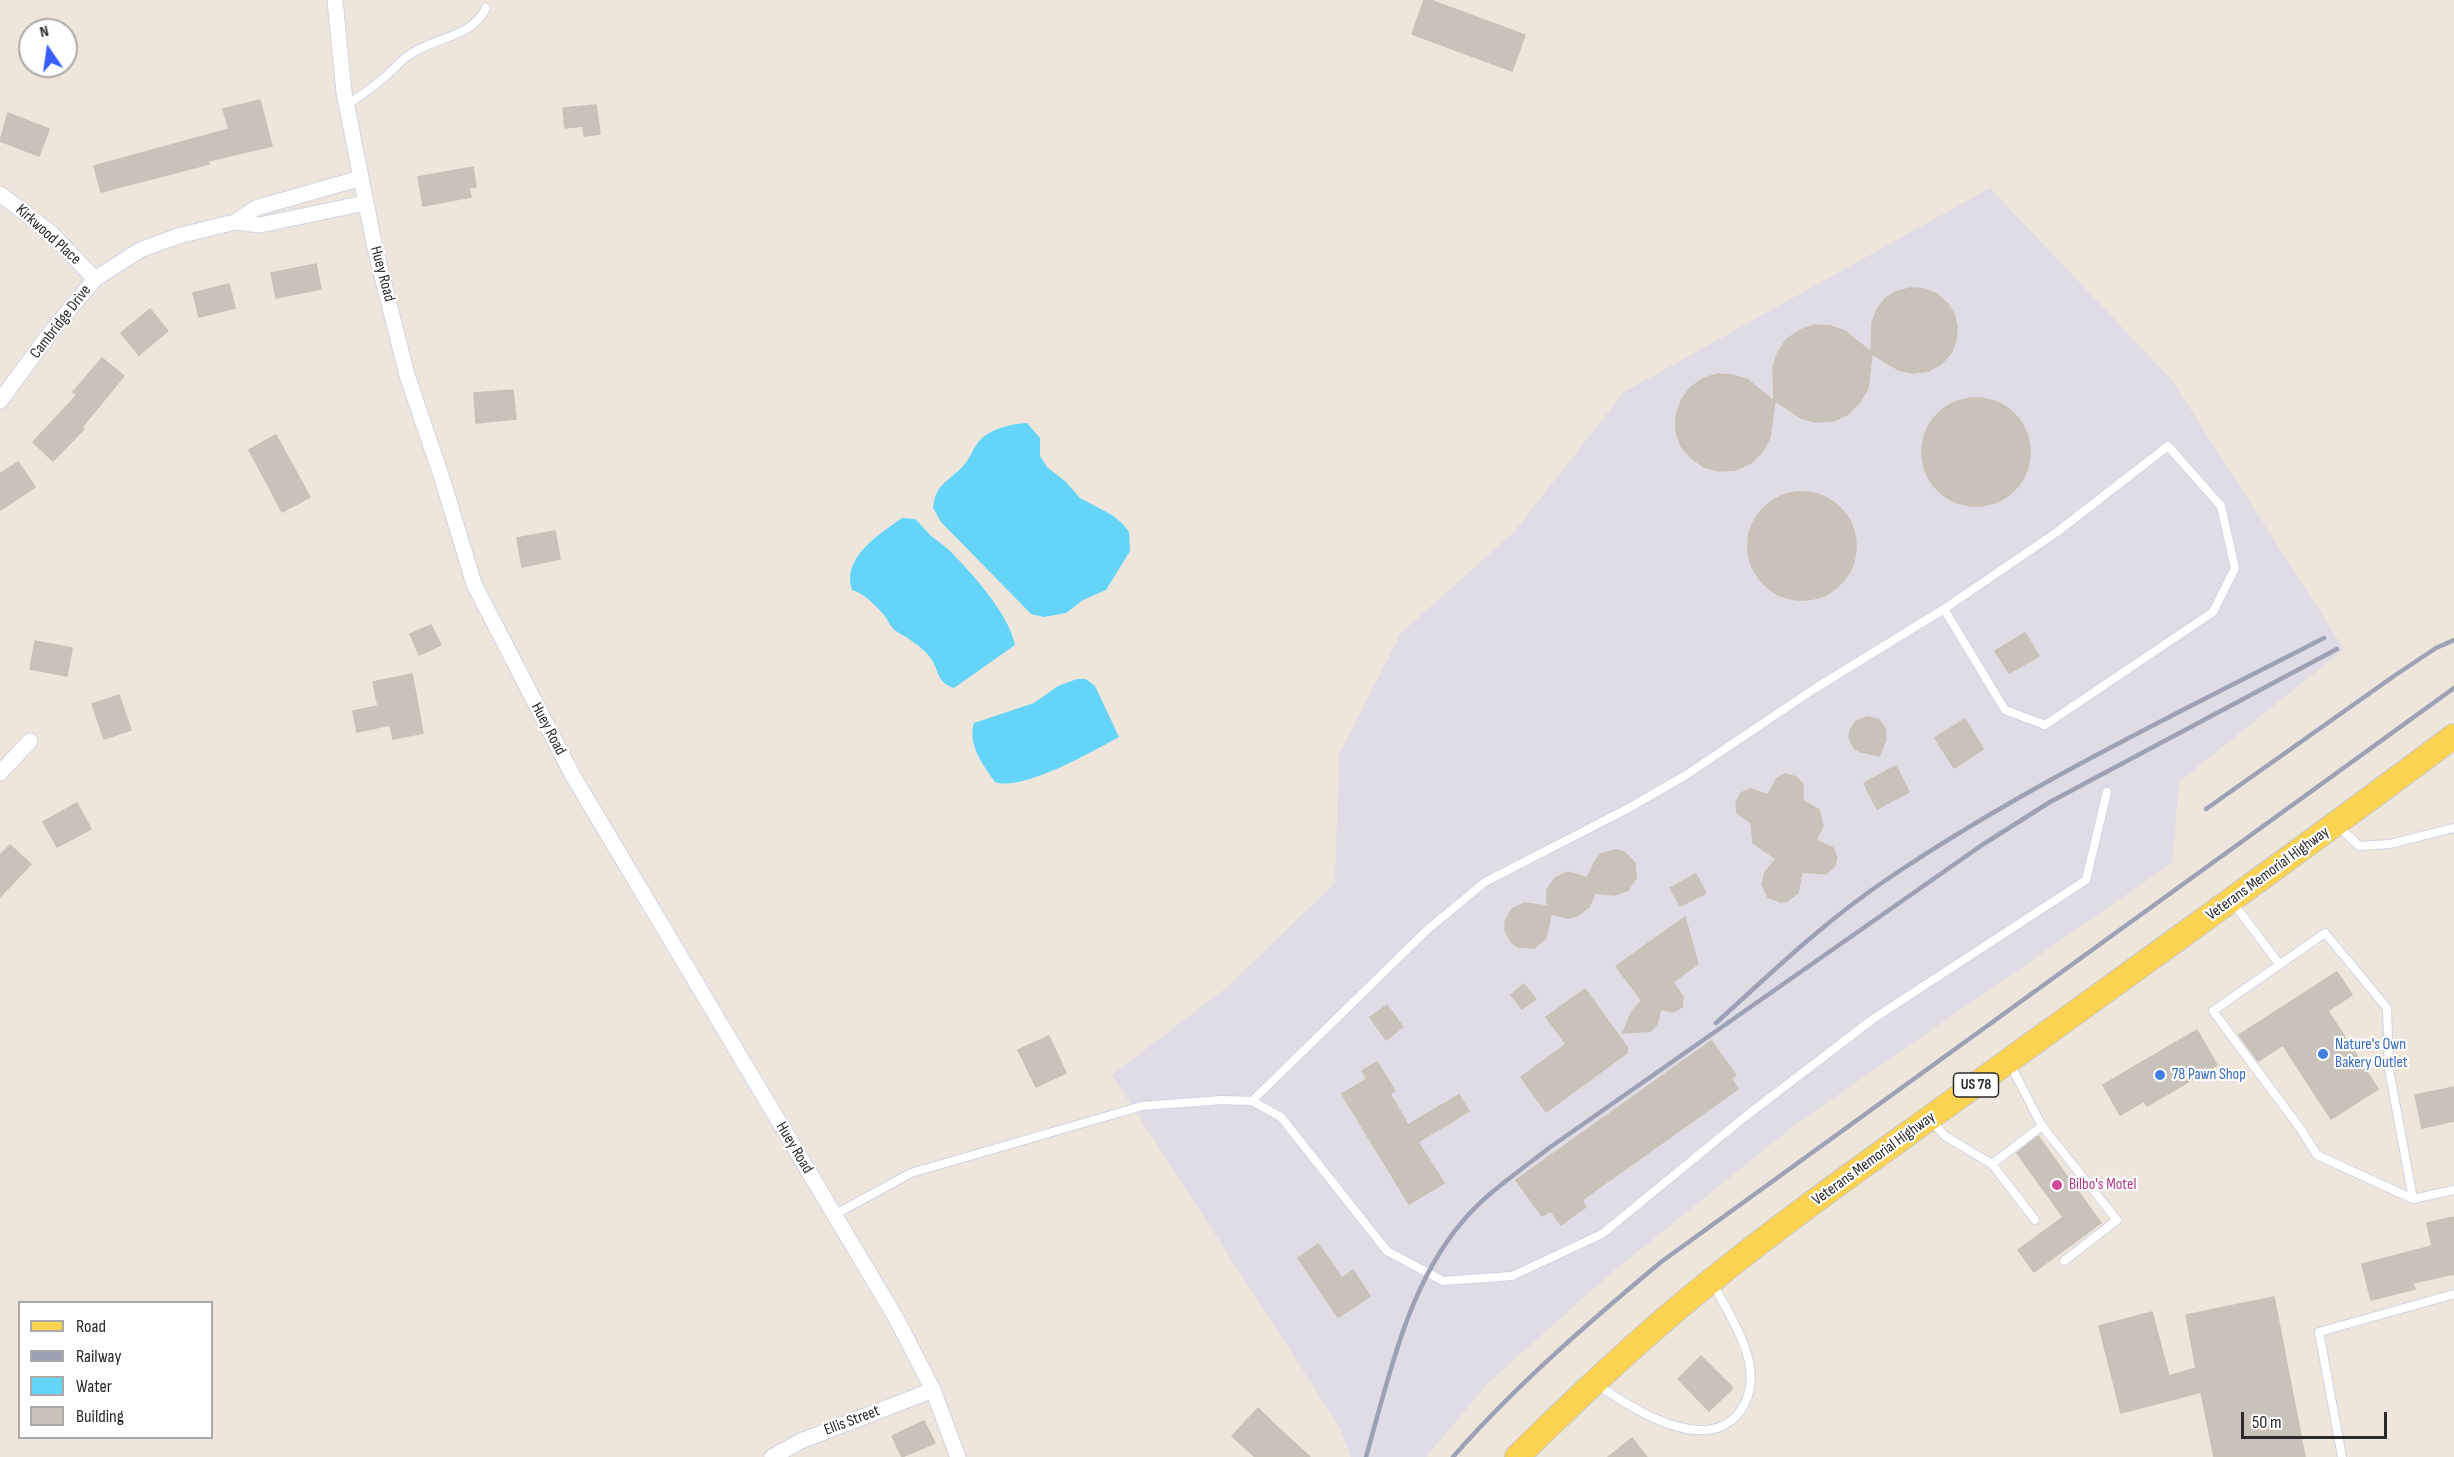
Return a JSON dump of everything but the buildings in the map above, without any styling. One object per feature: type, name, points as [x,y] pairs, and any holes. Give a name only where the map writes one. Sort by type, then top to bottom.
[{"type":"main road","name":"Veterans Memorial Highway","points":[[1517,1457],[1595,1382],[1711,1281],[1930,1118],[2337,824],[2454,736]]},
{"type":"street","name":"Huey Road","points":[[335,0],[347,105],[364,203],[407,375],[442,478],[474,584],[573,776],[896,1318],[933,1390],[958,1457]]},
{"type":"street","name":"Cambridge Drive","points":[[0,401],[50,333],[95,279],[140,250],[178,236],[235,222],[256,208],[361,178]]},
{"type":"street","name":"Kirkwood Place","points":[[0,194],[51,233],[95,279]]},
{"type":"street","name":"Cambridge Drive","points":[[235,222],[260,225],[364,203]]},
{"type":"street","points":[[0,773],[30,741]]},
{"type":"street","name":"Ellis Street","points":[[772,1457],[801,1441],[933,1390]]},
{"type":"lane","points":[[347,105],[416,51],[468,30],[480,19],[486,8]]},
{"type":"lane","points":[[1252,1101],[1427,930],[1485,882],[1627,809],[1686,775],[1814,689],[1944,609],[2057,532],[2168,446],[2221,507],[2235,568],[2213,612],[2045,724],[2005,710],[1944,609]]},
{"type":"lane","points":[[834,1215],[911,1173],[1142,1106],[1222,1100],[1252,1101],[1281,1117],[1387,1251],[1443,1281],[1512,1276],[1602,1233],[1746,1116],[1873,1019],[2086,880],[2108,792]]},
{"type":"lane","points":[[2337,824],[2359,846],[2390,844],[2454,828]]},
{"type":"lane","points":[[2231,900],[2280,965]]},
{"type":"lane","points":[[2413,1199],[2389,1069],[2387,1008],[2325,933],[2214,1011],[2300,1128],[2317,1155],[2413,1199],[2454,1190]]},
{"type":"lane","points":[[2009,1061],[2043,1125],[2117,1220],[2064,1261]]},
{"type":"lane","points":[[1930,1118],[1945,1136],[1992,1164],[2036,1220]]},
{"type":"lane","points":[[1992,1164],[2043,1125]]},
{"type":"lane","points":[[1595,1382],[1646,1415],[1684,1428],[1708,1429],[1735,1417],[1749,1395],[1750,1363],[1737,1331],[1711,1281]]},
{"type":"lane","points":[[2342,1457],[2319,1332],[2454,1294]]},
{"type":"shaded area","points":[[1990,188],[2171,379],[2344,649],[2179,782],[2172,863],[1796,1124],[1610,1274],[1488,1383],[1426,1457],[1351,1457],[1339,1426],[1112,1075],[1226,988],[1335,883],[1339,755],[1401,633],[1514,532],[1624,392]]},
{"type":"water","points":[[1027,423],[1040,438],[1040,456],[1047,467],[1066,482],[1080,498],[1112,515],[1129,532],[1130,551],[1106,590],[1083,600],[1066,613],[1044,617],[1031,614],[941,522],[933,508],[940,487],[964,465],[981,439],[1000,428]]},
{"type":"water","points":[[902,518],[915,519],[958,559],[998,607],[1015,645],[954,688],[941,679],[925,652],[894,630],[885,616],[870,601],[852,590],[850,578],[857,557],[874,539]]},
{"type":"water","points":[[1077,679],[1086,679],[1095,686],[1119,737],[1039,776],[1007,784],[995,782],[974,746],[972,731],[974,723],[1034,703],[1058,686]]},
{"type":"railway","points":[[1716,1023],[1841,913],[1886,880],[1939,846],[1992,813],[2102,752],[2324,638]]},
{"type":"railway","points":[[2206,809],[2394,676],[2436,648],[2454,640]]},
{"type":"railway","points":[[1366,1457],[1402,1334],[1427,1275],[1443,1247],[1462,1222],[1492,1192],[1549,1148],[1982,845],[2050,802],[2337,649]]},
{"type":"railway","points":[[1453,1457],[1527,1380],[1661,1262],[2454,688]]},
{"type":"place","name":"Nature's Own Bakery Outlet","points":[[2323,1054]]},
{"type":"place","name":"78 Pawn Shop","points":[[2160,1075]]},
{"type":"place","name":"Bilbo's Motel","points":[[2057,1185]]}]
